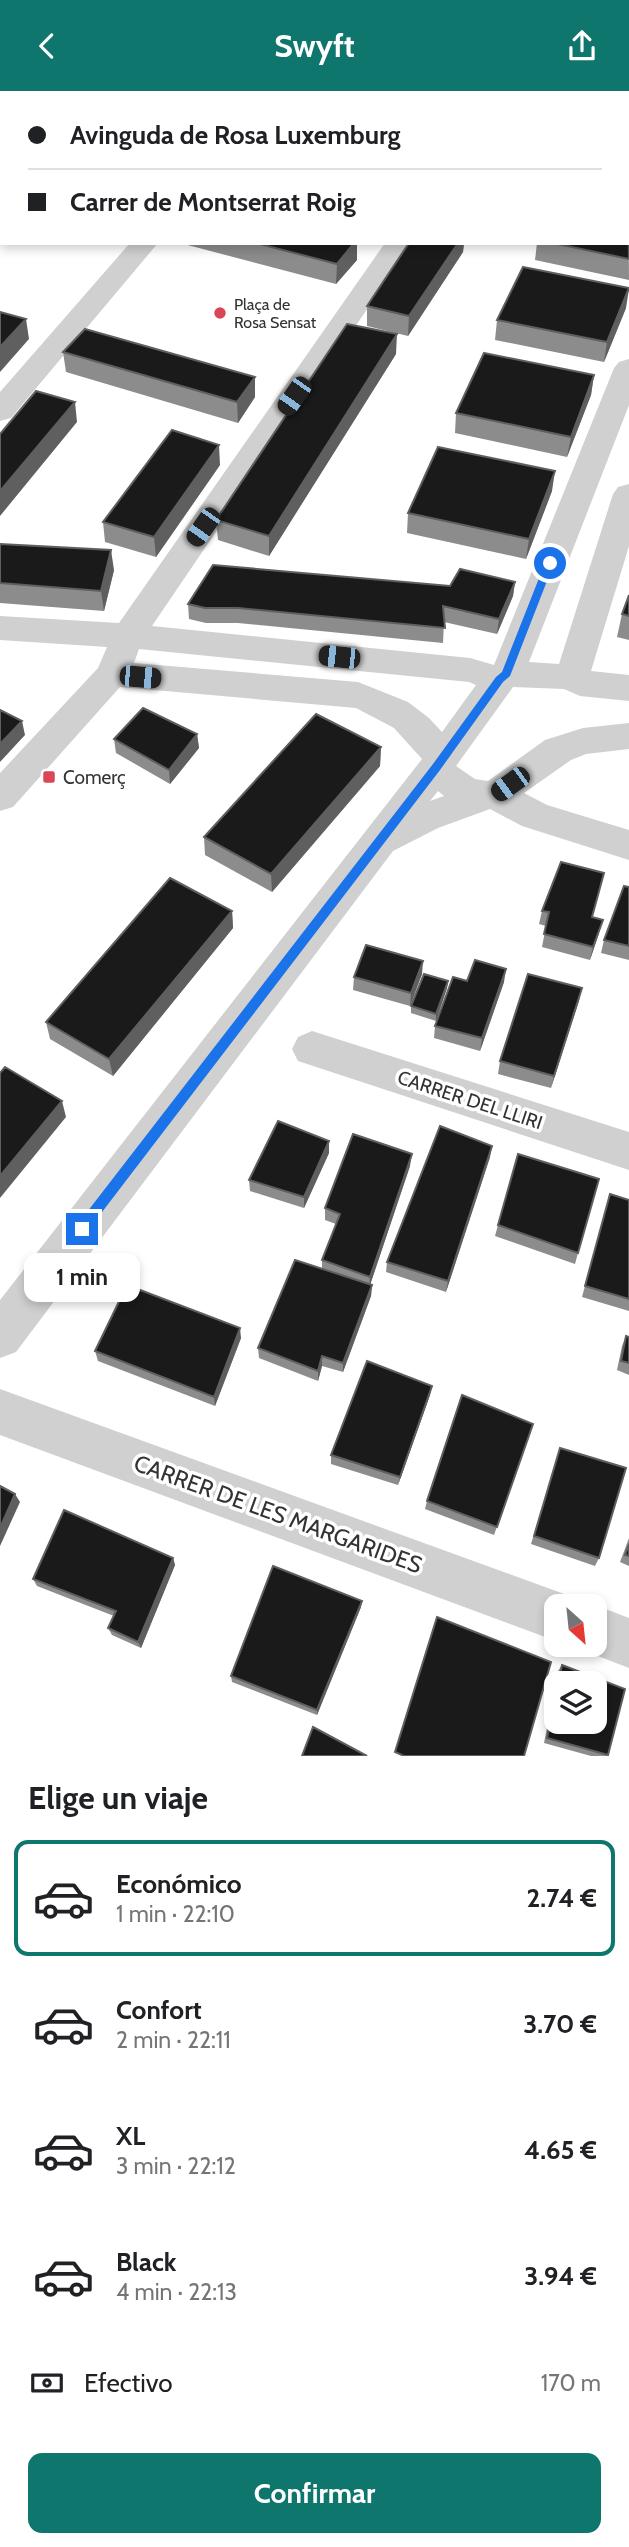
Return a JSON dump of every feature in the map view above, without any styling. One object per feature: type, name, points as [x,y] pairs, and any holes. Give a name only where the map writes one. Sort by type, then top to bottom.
[{"type":"street","points":[[0,411],[143,245]]},
{"type":"street","points":[[0,797],[112,674],[128,636],[398,245]]},
{"type":"street","points":[[0,1336],[439,764],[497,671],[629,368]]},
{"type":"street","points":[[583,741],[576,680],[629,494]]},
{"type":"street","points":[[0,628],[128,636],[497,671],[629,688]]},
{"type":"street","points":[[112,674],[358,695],[395,709],[411,722],[424,734],[448,782],[476,799],[629,845]]},
{"type":"street","points":[[376,845],[404,827],[476,799],[558,750],[583,741],[629,736]]},
{"type":"street","name":"CARRER DEL LLIRI","points":[[312,1049],[629,1151]]},
{"type":"street","name":"CARRER DE LES MARGARIDES","points":[[0,1412],[544,1612]]},
{"type":"street","points":[[607,1635],[629,1643]]},
{"type":"building","points":[[264,245],[352,245],[337,264]]},
{"type":"building","points":[[408,245],[457,245],[409,316],[367,306]]},
{"type":"building","points":[[562,245],[629,245],[629,259]]},
{"type":"building","points":[[523,267],[629,288],[607,342],[497,320]]},
{"type":"building","points":[[0,312],[26,319],[0,347]]},
{"type":"building","points":[[347,324],[397,334],[269,536],[216,520]]},
{"type":"building","points":[[85,329],[255,377],[237,402],[63,352]]},
{"type":"building","points":[[484,353],[594,375],[571,437],[456,413]]},
{"type":"building","points":[[36,391],[75,402],[0,491],[0,434]]},
{"type":"building","points":[[172,430],[219,445],[154,537],[103,522]]},
{"type":"building","points":[[438,447],[555,471],[529,539],[408,513]]},
{"type":"building","points":[[0,544],[111,550],[101,591],[0,583]]},
{"type":"building","points":[[213,565],[450,586],[460,569],[515,582],[499,619],[443,606],[445,628],[238,608],[205,608],[188,604]]},
{"type":"building","points":[[629,595],[629,616],[622,614]]},
{"type":"building","points":[[143,708],[197,734],[169,770],[114,739]]},
{"type":"building","points":[[0,710],[22,721],[0,744]]},
{"type":"building","points":[[316,714],[381,747],[271,874],[204,837]]},
{"type":"building","points":[[561,862],[604,873],[592,917],[603,920],[593,947],[544,934],[549,912],[542,911]]},
{"type":"building","points":[[170,878],[232,911],[109,1059],[46,1022]]},
{"type":"building","points":[[624,886],[629,887],[629,946],[604,940]]},
{"type":"building","points":[[366,945],[423,961],[411,993],[354,977]]},
{"type":"building","points":[[475,960],[506,969],[482,1038],[435,1026],[453,977],[467,981]]},
{"type":"building","points":[[424,974],[448,981],[436,1014],[411,1006]]},
{"type":"building","points":[[528,974],[582,988],[554,1076],[500,1061]]},
{"type":"building","points":[[5,1067],[62,1101],[0,1176],[0,1073]]},
{"type":"building","points":[[278,1121],[329,1141],[304,1197],[249,1180]]},
{"type":"building","points":[[440,1126],[492,1146],[448,1281],[387,1262]]},
{"type":"building","points":[[353,1134],[412,1154],[370,1277],[322,1260],[340,1214],[325,1208]]},
{"type":"building","points":[[518,1154],[599,1179],[578,1253],[498,1225]]},
{"type":"building","points":[[610,1194],[629,1200],[629,1299],[585,1286]]},
{"type":"building","points":[[295,1260],[372,1285],[343,1363],[322,1356],[318,1371],[258,1348]]},
{"type":"building","points":[[127,1285],[240,1328],[214,1397],[95,1351]]},
{"type":"building","points":[[626,1336],[629,1337],[629,1363],[621,1361]]},
{"type":"building","points":[[367,1361],[432,1386],[400,1477],[331,1455]]},
{"type":"building","points":[[462,1395],[533,1424],[497,1527],[427,1501]]},
{"type":"building","points":[[560,1448],[626,1468],[599,1558],[534,1536]]},
{"type":"building","points":[[0,1486],[15,1494],[0,1528]]},
{"type":"building","points":[[64,1510],[173,1558],[138,1642],[108,1628],[116,1611],[33,1579]]},
{"type":"building","points":[[273,1566],[362,1601],[317,1710],[231,1676]]},
{"type":"building","points":[[437,1617],[551,1662],[548,1671],[544,1671],[544,1686],[524,1756],[404,1756],[395,1752]]},
{"type":"building","points":[[562,1665],[578,1671],[561,1671]]},
{"type":"building","points":[[607,1682],[625,1689],[608,1755],[547,1738],[548,1734],[607,1734]]},
{"type":"building","points":[[313,1727],[367,1756],[302,1756]]},
{"type":"place","name":"Plaça de Rosa Sensat","points":[[220,313]]},
{"type":"place","name":"Comerç","points":[[49,777]]},
{"type":"route","points":[[82,1229],[436,767],[499,679],[507,674],[510,660],[550,563]]}]
